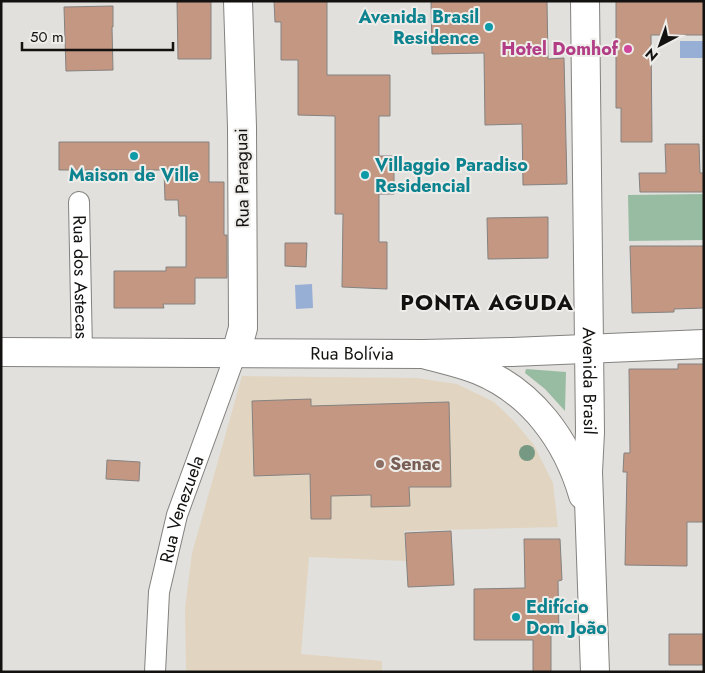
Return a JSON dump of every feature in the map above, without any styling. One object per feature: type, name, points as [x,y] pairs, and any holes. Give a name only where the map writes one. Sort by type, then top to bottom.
[{"type":"street","name":"Rua Paraguai","points":[[236,353],[243,328],[242,136],[238,1]]},
{"type":"street","name":"Avenida Brasil","points":[[586,1],[588,472],[595,672]]},
{"type":"street","name":"Rua dos Astecas","points":[[79,202],[82,352]]},
{"type":"street","name":"Rua Bolívia","points":[[1,352],[423,354],[704,344]]},
{"type":"street","name":"Rua Venezuela","points":[[154,672],[159,592],[177,515],[236,353]]},
{"type":"street","points":[[423,354],[478,370],[499,381],[524,398],[550,424],[577,476],[591,523]]},
{"type":"shaded area","name":"Senac","points":[[242,376],[417,378],[457,384],[494,402],[513,420],[534,445],[553,483],[558,527],[404,531],[406,561],[309,557],[301,654],[382,661],[382,672],[186,672],[185,608],[192,553]]},
{"type":"green space","points":[[704,194],[704,240],[629,241],[628,195]]},
{"type":"green space","points":[[526,369],[566,372],[565,411],[545,389],[525,373]]},
{"type":"water","points":[[680,41],[704,41],[704,58],[680,58]]},
{"type":"water","points":[[312,284],[313,308],[296,309],[295,285]]},
{"type":"building","points":[[177,1],[211,1],[211,59],[178,59]]},
{"type":"building","points":[[274,1],[327,1],[327,75],[390,75],[390,116],[379,116],[379,156],[394,156],[394,194],[379,194],[379,242],[387,242],[387,289],[342,287],[343,214],[335,214],[335,116],[298,115],[298,60],[281,60],[281,22],[275,22]]},
{"type":"building","points":[[431,1],[547,1],[548,59],[564,58],[567,184],[523,185],[522,124],[485,125],[484,53],[432,54]]},
{"type":"building","points":[[616,1],[704,1],[704,35],[651,35],[652,142],[621,142],[621,108],[616,108]]},
{"type":"building","points":[[113,6],[113,70],[66,71],[64,7]]},
{"type":"building","points":[[59,142],[209,142],[209,182],[224,182],[224,235],[227,235],[227,278],[195,278],[195,304],[163,304],[164,308],[114,308],[114,271],[166,271],[166,267],[186,267],[186,216],[179,216],[178,200],[165,200],[164,170],[59,170]]},
{"type":"building","points":[[665,144],[699,144],[700,173],[704,173],[704,192],[640,192],[639,173],[666,173]]},
{"type":"building","points":[[548,217],[548,258],[488,259],[487,218]]},
{"type":"building","points":[[285,243],[307,243],[306,267],[285,266]]},
{"type":"building","points":[[630,246],[704,246],[704,308],[674,309],[674,312],[632,313]]},
{"type":"building","points":[[678,364],[704,364],[704,522],[687,522],[687,566],[625,565],[627,472],[623,472],[624,453],[630,453],[629,369],[678,369]]},
{"type":"building","points":[[311,399],[311,406],[449,402],[451,487],[409,487],[410,506],[371,507],[371,495],[331,496],[331,519],[311,519],[310,474],[254,476],[252,401]]},
{"type":"building","points":[[107,460],[140,462],[139,481],[106,479]]},
{"type":"building","points":[[451,531],[454,585],[408,587],[405,533]]},
{"type":"building","points":[[524,539],[560,539],[562,580],[558,581],[559,635],[551,635],[551,672],[533,672],[533,640],[474,640],[474,589],[525,588]]},
{"type":"building","points":[[669,634],[704,634],[704,665],[669,665]]},
{"type":"place","name":"Avenida Brasil Residence","points":[[489,27]]},
{"type":"place","name":"Hotel Domhof","points":[[628,49]]},
{"type":"place","name":"Maison de Ville","points":[[134,156]]},
{"type":"place","name":"Villaggio Paradiso Residencial","points":[[365,175]]},
{"type":"place","name":"Senac","points":[[380,464]]},
{"type":"place","name":"Edifício Dom João","points":[[516,617]]},
{"type":"district","name":"PONTA AGUDA","points":[[487,302]]}]
